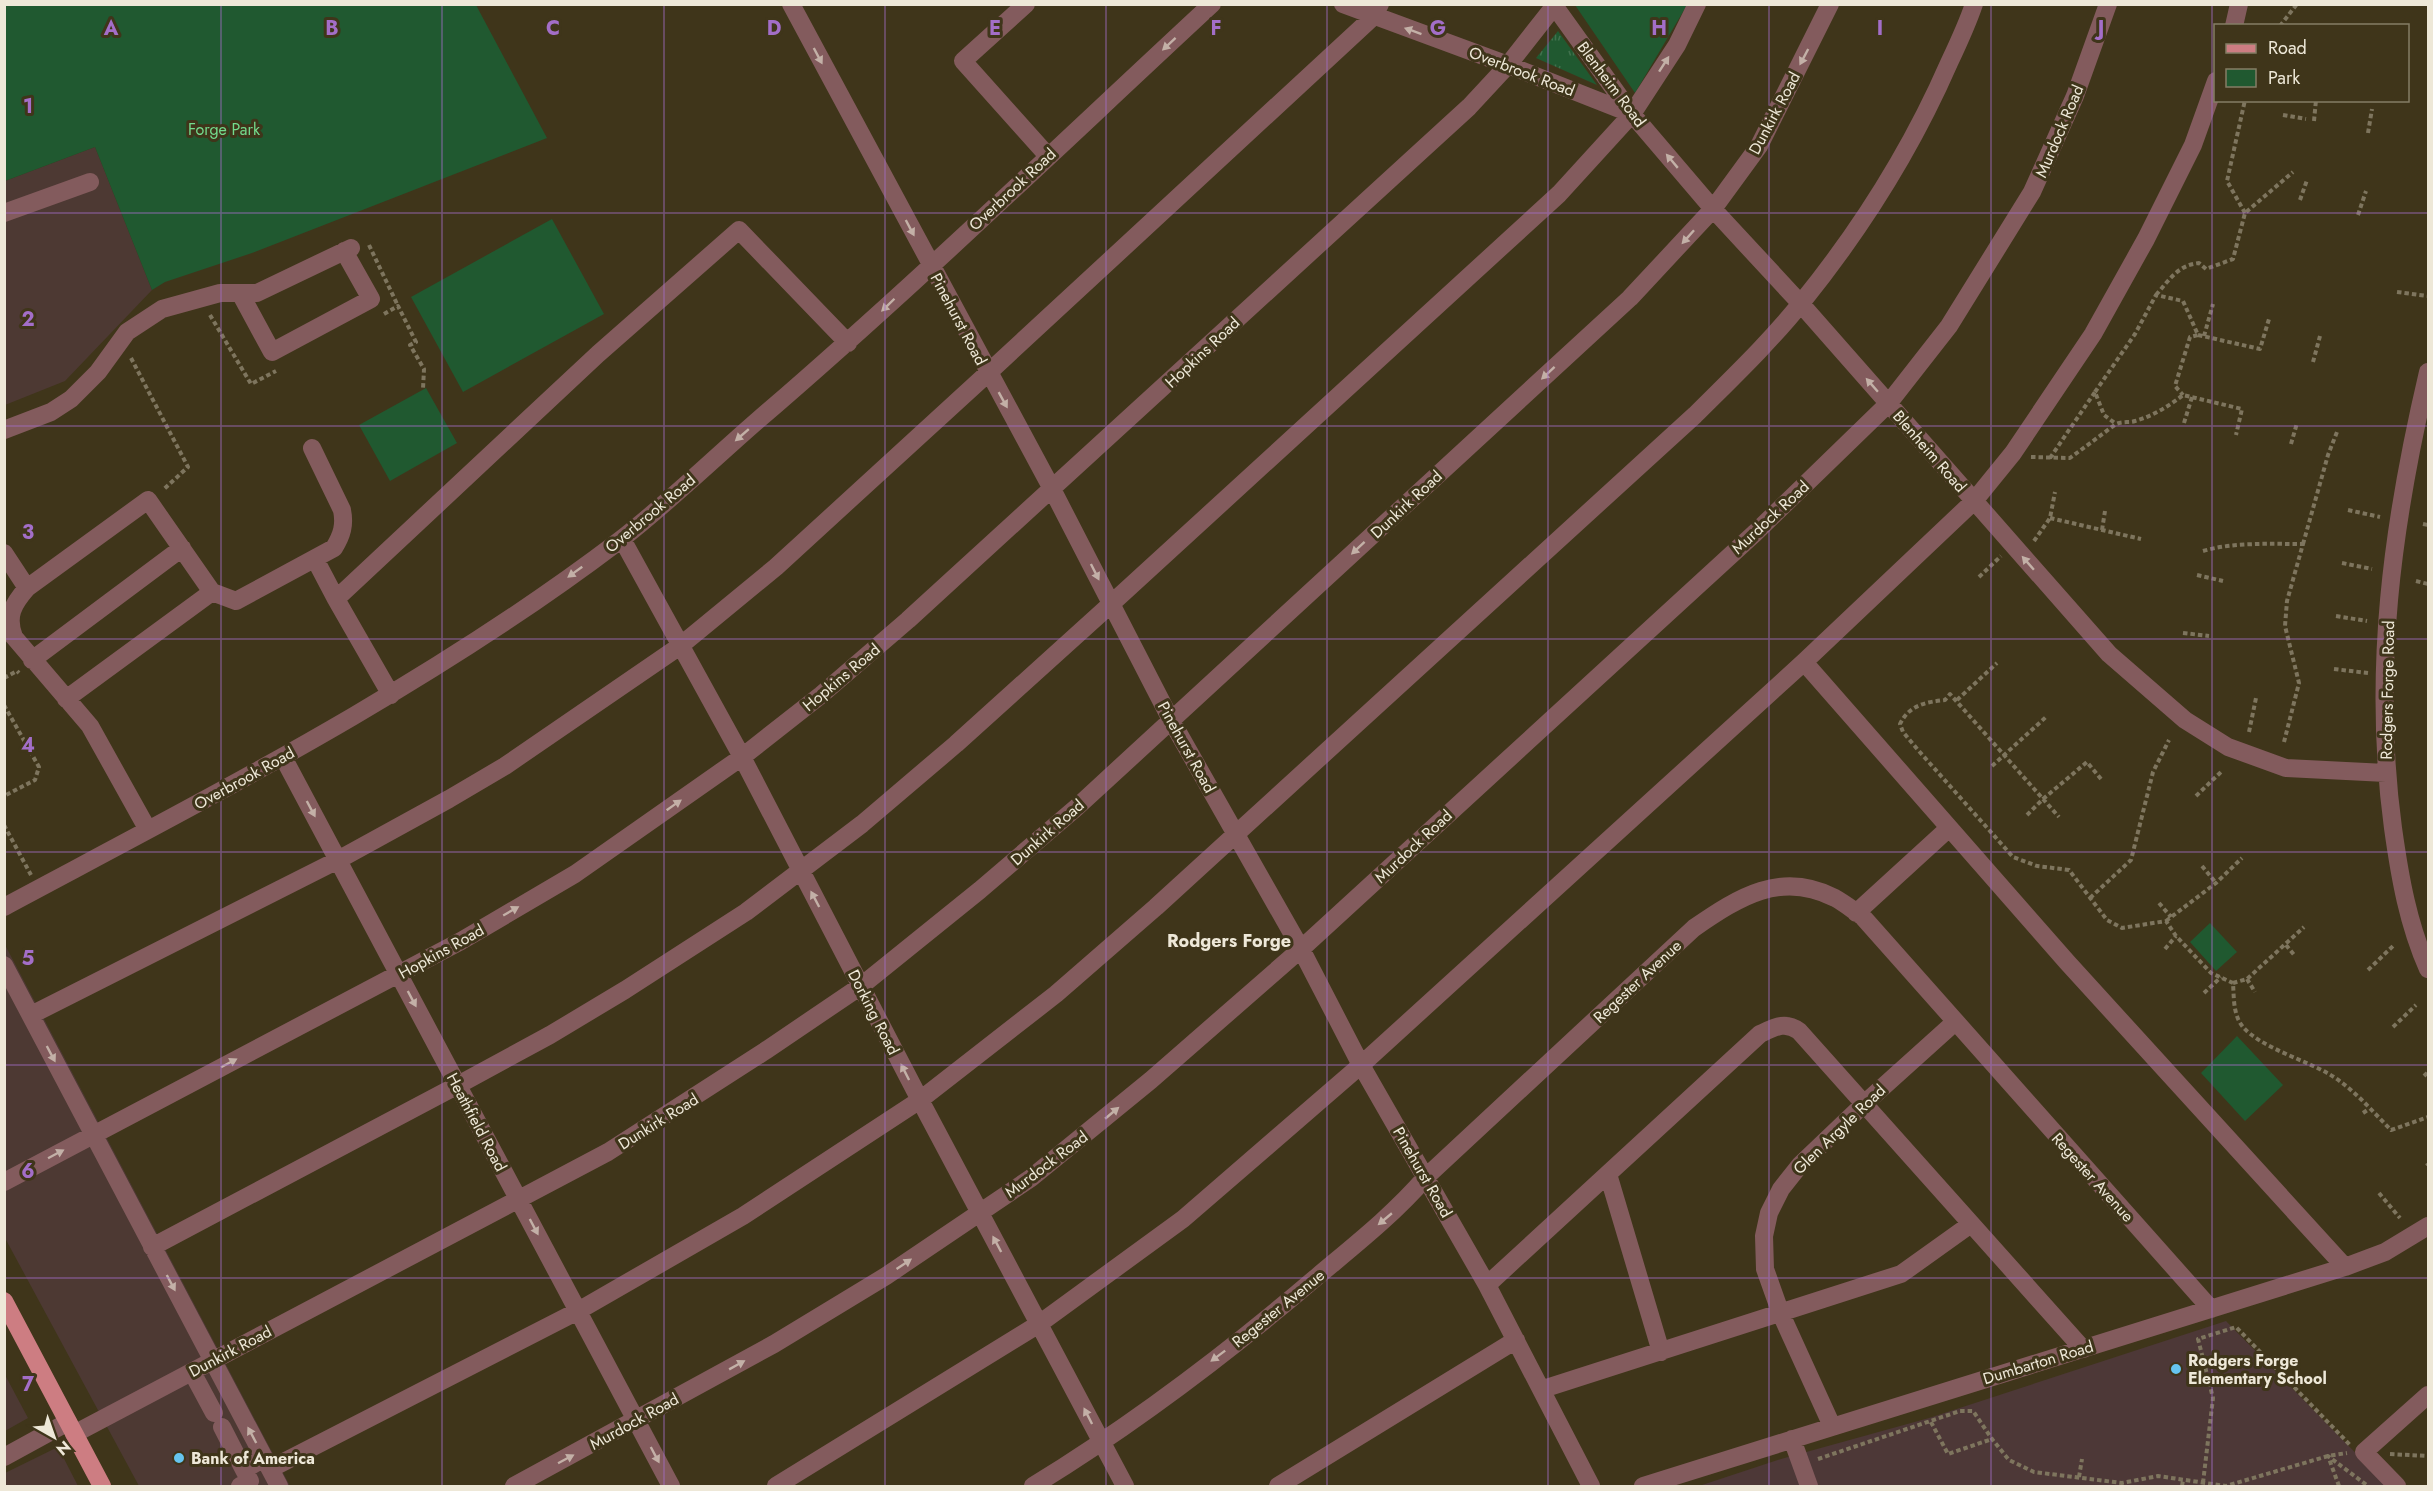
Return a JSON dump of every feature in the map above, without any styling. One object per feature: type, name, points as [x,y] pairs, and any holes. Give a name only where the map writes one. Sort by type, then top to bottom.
[{"type":"main road","points":[[5,1303],[102,1486]]},
{"type":"street","name":"Pinehurst Road","points":[[791,4],[1052,489],[1171,720],[1301,949],[1361,1065],[1487,1285],[1543,1389],[1591,1486]]},
{"type":"street","points":[[1026,4],[963,61],[1048,156]]},
{"type":"street","name":"Overbrook Road","points":[[4,907],[284,757],[391,694],[476,642],[622,538],[848,343],[1212,4]]},
{"type":"street","name":"Overbrook Road","points":[[1343,4],[1377,10],[1632,114]]},
{"type":"street","points":[[152,1247],[550,1035],[746,912],[862,824],[1112,604],[1526,227],[1588,164],[1632,114],[1677,45],[1697,4]]},
{"type":"street","name":"Dunkirk Road","points":[[4,1457],[192,1372],[608,1152],[755,1058],[861,986],[989,882],[1171,720],[1630,298],[1713,209],[1759,146],[1830,4]]},
{"type":"street","points":[[192,1372],[247,1481],[267,1464],[578,1311],[743,1216],[920,1100],[1056,994],[1236,835],[1695,415],[1764,346],[1801,303],[1855,233],[1906,151],[1940,84],[1974,4]]},
{"type":"street","name":"Murdock Road","points":[[514,1486],[784,1338],[886,1276],[1031,1178],[1077,1142],[1301,949],[1746,541],[1888,404],[1949,326],[2032,192],[2075,96],[2108,4]]},
{"type":"street","points":[[2234,24],[2239,4]]},
{"type":"street","name":"Blenheim Road","points":[[1555,5],[1632,114],[1713,209],[1801,303],[2109,654],[2185,720],[2228,747],[2286,768],[2386,773]]},
{"type":"street","name":"Hopkins Road","points":[[4,1182],[399,974],[575,874],[742,757],[821,695],[900,628],[1468,107],[1508,65],[1555,5]]},
{"type":"street","points":[[31,1015],[338,860],[449,799],[505,766],[680,646],[776,567],[988,373],[1377,10]]},
{"type":"street","points":[[776,1486],[1040,1324],[1183,1219],[1361,1065],[1804,662],[1974,501],[2013,453],[2093,334],[2146,239],[2193,145],[2214,87]]},
{"type":"street","points":[[4,213],[90,182]]},
{"type":"street","points":[[336,599],[598,354],[740,230],[848,343]]},
{"type":"street","points":[[4,430],[51,412],[70,399],[98,372],[127,332],[162,309],[220,293],[240,293],[257,293],[347,250],[371,299],[272,352],[240,293]]},
{"type":"street","name":"Rodgers Forge Road","points":[[2428,372],[2424,415],[2393,549],[2384,660],[2386,773],[2402,891],[2428,969]]},
{"type":"street","points":[[148,830],[90,726],[32,660],[12,649],[10,612],[27,588],[148,500],[212,592],[236,601],[315,559],[334,548],[342,535],[344,521],[342,510],[312,448]]},
{"type":"street","name":"Dorking Road","points":[[622,538],[742,757],[920,1100],[1125,1486]]},
{"type":"street","points":[[32,660],[182,548]]},
{"type":"street","points":[[4,553],[27,588]]},
{"type":"street","points":[[315,559],[391,694]]},
{"type":"street","points":[[66,699],[212,592]]},
{"type":"street","points":[[1804,662],[2145,1049],[2345,1267]]},
{"type":"street","name":"Heathfield Road","points":[[284,757],[671,1486]]},
{"type":"street","points":[[1856,913],[1949,828]]},
{"type":"street","name":"Regester Avenue","points":[[1033,1486],[1102,1444],[1266,1320],[1403,1204],[1426,1177],[1694,928],[1729,905],[1751,894],[1794,886],[1808,888],[1836,898],[1856,913],[2211,1309]]},
{"type":"street","points":[[4,965],[279,1486]]},
{"type":"street","name":"Glen Argyle Road","points":[[1832,1426],[1781,1314],[1765,1269],[1764,1236],[1769,1213],[1781,1189],[1800,1165],[1955,1022]]},
{"type":"street","points":[[1487,1285],[1760,1034],[1779,1025],[1791,1025],[1799,1031],[2083,1348]]},
{"type":"street","points":[[1608,1174],[1661,1352]]},
{"type":"street","points":[[1543,1389],[1901,1274],[1971,1224]]},
{"type":"street","name":"Dumbarton Road","points":[[1642,1486],[2345,1267],[2385,1252],[2428,1226]]},
{"type":"street","points":[[1278,1486],[1516,1340]]},
{"type":"street","points":[[2397,1486],[2364,1452],[2428,1395]]},
{"type":"street","points":[[1792,1439],[1809,1486]]},
{"type":"path","points":[[2282,24],[2297,4]]},
{"type":"path","points":[[2245,102],[2227,181],[2245,213]]},
{"type":"path","points":[[2314,121],[2316,102]]},
{"type":"path","points":[[2368,133],[2372,109]]},
{"type":"path","points":[[2283,115],[2306,119]]},
{"type":"path","points":[[2050,459],[2135,334],[2156,295],[2176,272],[2187,264],[2199,263],[2206,268],[2232,259],[2245,213],[2294,172]]},
{"type":"path","points":[[2300,200],[2307,180]]},
{"type":"path","points":[[2358,215],[2366,191]]},
{"type":"path","points":[[347,250],[369,245],[416,342],[410,345],[424,369],[423,389]]},
{"type":"path","points":[[2397,292],[2427,296]]},
{"type":"path","points":[[2156,295],[2183,301],[2198,335]]},
{"type":"path","points":[[2204,336],[2213,304]]},
{"type":"path","points":[[377,318],[398,306]]},
{"type":"path","points":[[204,312],[210,315],[251,384],[283,368]]},
{"type":"path","points":[[2236,435],[2242,409],[2183,395],[2175,386],[2190,337],[2204,336],[2260,349],[2269,319]]},
{"type":"path","points":[[2313,362],[2320,336]]},
{"type":"path","points":[[136,352],[130,359],[188,467],[150,503]]},
{"type":"path","points":[[2095,392],[2104,415],[2116,424]]},
{"type":"path","points":[[2024,464],[2031,456],[2050,459],[2070,458],[2116,424],[2123,421],[2133,423],[2166,408],[2183,395]]},
{"type":"path","points":[[2184,423],[2192,397]]},
{"type":"path","points":[[2291,444],[2297,423]]},
{"type":"path","points":[[2283,742],[2299,683],[2285,626],[2287,601],[2328,455],[2337,432]]},
{"type":"path","points":[[1979,577],[2016,549],[2038,537],[2050,518],[2055,492]]},
{"type":"path","points":[[2348,510],[2380,517]]},
{"type":"path","points":[[2102,530],[2105,511]]},
{"type":"path","points":[[2050,518],[2141,539]]},
{"type":"path","points":[[2203,551],[2265,543],[2303,544]]},
{"type":"path","points":[[2342,563],[2372,569]]},
{"type":"path","points":[[2197,575],[2223,581]]},
{"type":"path","points":[[2416,581],[2428,584]]},
{"type":"path","points":[[2336,616],[2367,621]]},
{"type":"path","points":[[2182,633],[2209,636]]},
{"type":"path","points":[[1957,700],[1997,663]]},
{"type":"path","points":[[2334,669],[2368,673]]},
{"type":"path","points":[[2059,817],[1950,694],[1945,700],[1924,702],[1912,708],[1904,716],[1900,724],[1903,732],[2013,857],[2037,866],[2069,870],[2107,920],[2122,928],[2166,921],[2216,883],[2242,858]]},
{"type":"path","points":[[2248,732],[2256,699]]},
{"type":"path","points":[[4,705],[39,767],[35,780],[4,796]]},
{"type":"path","points":[[1992,766],[2046,717]]},
{"type":"path","points":[[2090,898],[2131,860],[2152,772],[2169,740]]},
{"type":"path","points":[[2027,815],[2087,762],[2101,779]]},
{"type":"path","points":[[2196,796],[2222,771]]},
{"type":"path","points":[[4,825],[39,888]]},
{"type":"path","points":[[2202,866],[2216,883]]},
{"type":"path","points":[[2159,903],[2171,917]]},
{"type":"path","points":[[2166,921],[2176,936],[2211,973],[2233,983],[2247,979],[2304,927]]},
{"type":"path","points":[[2165,949],[2176,936]]},
{"type":"path","points":[[2286,945],[2295,956]]},
{"type":"path","points":[[2368,970],[2393,946]]},
{"type":"path","points":[[2204,993],[2221,977]]},
{"type":"path","points":[[2247,979],[2255,992]]},
{"type":"path","points":[[2233,983],[2235,1014],[2243,1028],[2261,1041],[2328,1074],[2348,1087],[2391,1130],[2428,1117]]},
{"type":"path","points":[[2392,1027],[2416,1005]]},
{"type":"path","points":[[2424,1076],[2428,1072]]},
{"type":"path","points":[[2363,1113],[2369,1109]]},
{"type":"path","points":[[2379,1193],[2400,1218]]},
{"type":"path","points":[[1811,1461],[1960,1412],[1973,1411],[2009,1460],[2034,1472],[2122,1483],[2158,1476],[2226,1486],[2328,1456],[2350,1453],[2352,1448],[2236,1327],[2198,1339],[2213,1398],[2203,1482]]},
{"type":"path","points":[[1931,1422],[1948,1454],[1992,1439]]},
{"type":"path","points":[[2364,1452],[2428,1456]]},
{"type":"path","points":[[2328,1456],[2339,1486]]},
{"type":"path","points":[[2328,1456],[2368,1486]]},
{"type":"path","points":[[2079,1477],[2082,1459]]},
{"type":"path","points":[[2182,1486],[2183,1480]]},
{"type":"shaded area","points":[[95,147],[152,290],[65,381],[5,405],[5,181]]},
{"type":"shaded area","points":[[4,943],[290,1486],[139,1486],[5,1238]]},
{"type":"shaded area","name":"Rodgers Forge Elementary School","points":[[2226,1321],[2388,1486],[1699,1486],[1781,1459],[1929,1418]]},
{"type":"shaded area","points":[[4,1373],[28,1418],[5,1431],[4,1431]]},
{"type":"shaded area","points":[[58,1447],[78,1486],[5,1486],[5,1473]]},
{"type":"green space","name":"Forge Park","points":[[5,4],[476,5],[547,138],[252,253],[165,282],[152,290],[95,147],[5,181]]},
{"type":"green space","points":[[1575,5],[1687,5],[1635,93]]},
{"type":"green space","points":[[1558,31],[1597,85],[1536,58]]},
{"type":"green space","points":[[552,219],[604,314],[463,392],[411,297]]},
{"type":"green space","points":[[426,388],[457,443],[390,481],[359,425]]},
{"type":"green space","points":[[2210,923],[2237,952],[2216,971],[2190,942]]},
{"type":"green space","points":[[2237,1036],[2283,1085],[2245,1121],[2201,1073]]},
{"type":"place","name":"Rodgers Forge Elementary School","points":[[2176,1369]]},
{"type":"place","name":"Bank of America","points":[[179,1458]]},
{"type":"district","name":"Rodgers Forge","points":[[1229,941]]}]
